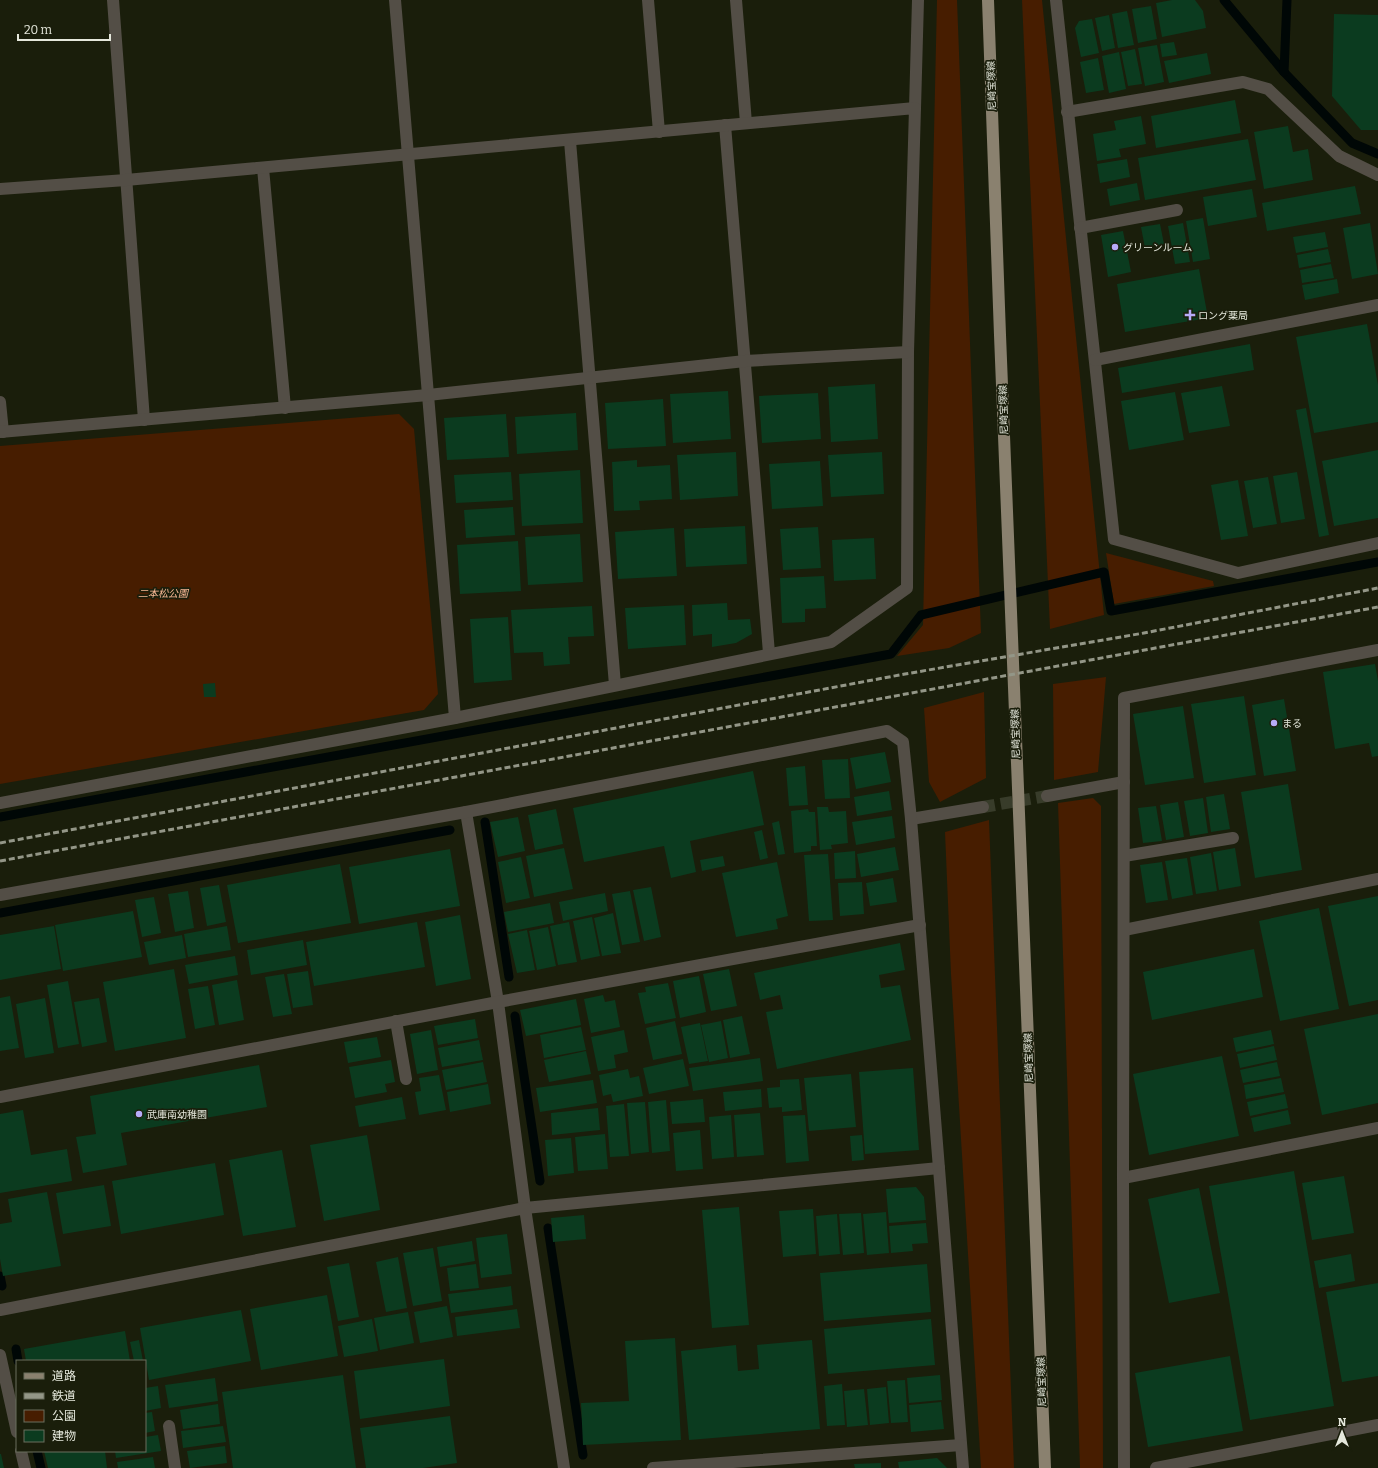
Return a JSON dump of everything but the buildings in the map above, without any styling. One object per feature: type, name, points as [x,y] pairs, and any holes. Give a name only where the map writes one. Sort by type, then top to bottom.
[{"type":"main road","name":"尼崎宝塚線","points":[[988,0],[1014,710],[1045,1468]]},
{"type":"street","points":[[113,0],[144,420]]},
{"type":"street","points":[[395,0],[406,154],[455,718]]},
{"type":"street","points":[[648,0],[659,132]]},
{"type":"street","points":[[736,0],[746,123]]},
{"type":"street","points":[[0,803],[455,718],[769,653],[831,642],[907,588],[908,352],[918,0]]},
{"type":"street","points":[[1056,0],[1114,539],[1238,573],[1378,543]]},
{"type":"street","points":[[1067,112],[1243,82],[1268,89],[1339,156],[1378,175]]},
{"type":"street","points":[[0,189],[126,180],[406,154],[570,141],[915,108]]},
{"type":"street","points":[[726,125],[769,653]]},
{"type":"street","points":[[570,141],[615,685]]},
{"type":"street","points":[[263,168],[285,408]]},
{"type":"street","points":[[1080,228],[1177,210]]},
{"type":"street","points":[[1095,360],[1378,304]]},
{"type":"street","points":[[0,402],[1,432],[428,395],[745,361],[908,352]]},
{"type":"street","points":[[1124,1468],[1124,698],[1378,650]]},
{"type":"street","points":[[0,895],[466,812],[887,731],[903,742],[911,819],[963,1468]]},
{"type":"street","points":[[1047,796],[1124,782]]},
{"type":"street","points":[[911,819],[983,807]]},
{"type":"street","points":[[466,812],[498,1002],[525,1208],[564,1468]]},
{"type":"street","points":[[1124,856],[1232,838]]},
{"type":"street","points":[[1124,930],[1378,879]]},
{"type":"street","points":[[0,1097],[396,1021],[920,925]]},
{"type":"street","points":[[396,1021],[406,1079]]},
{"type":"street","points":[[1123,1178],[1378,1128]]},
{"type":"street","points":[[0,1310],[525,1208],[939,1168]]},
{"type":"street","points":[[0,1355],[16,1427]]},
{"type":"street","points":[[1156,1468],[1378,1425]]},
{"type":"street","points":[[169,1426],[175,1468]]},
{"type":"street","points":[[653,1468],[961,1445]]},
{"type":"street","points":[[21,1452],[25,1468]]},
{"type":"green space","points":[[937,0],[957,0],[981,633],[949,648],[897,656],[923,625]]},
{"type":"green space","points":[[1022,0],[1042,0],[1104,615],[1050,629]]},
{"type":"green space","name":"二本松公園","points":[[399,414],[414,429],[438,694],[424,710],[0,784],[0,446]]},
{"type":"green space","points":[[1106,553],[1213,581],[1214,586],[1114,604]]},
{"type":"green space","points":[[1106,677],[1098,772],[1054,780],[1053,684]]},
{"type":"green space","points":[[984,692],[986,778],[940,802],[929,782],[924,708]]},
{"type":"green space","points":[[1093,798],[1101,806],[1103,1468],[1080,1468],[1058,803]]},
{"type":"green space","points":[[989,820],[1014,1468],[981,1468],[951,974],[945,832]]},
{"type":"waterway","points":[[1224,0],[1284,72],[1352,143],[1378,154]]},
{"type":"waterway","points":[[1284,72],[1287,0]]},
{"type":"waterway","points":[[0,817],[891,654],[921,615],[1104,572],[1111,611],[1378,562]]},
{"type":"waterway","points":[[485,822],[509,977]]},
{"type":"waterway","points":[[0,913],[450,830]]},
{"type":"waterway","points":[[515,1016],[540,1181]]},
{"type":"waterway","points":[[548,1228],[583,1455]]},
{"type":"waterway","points":[[0,1276],[2,1286]]},
{"type":"waterway","points":[[16,1349],[18,1360]]},
{"type":"waterway","points":[[37,1452],[41,1468]]},
{"type":"tunnel","points":[[983,807],[1047,796]]},
{"type":"railway","points":[[0,843],[905,674],[1144,633],[1378,588]]},
{"type":"railway","points":[[0,861],[1378,607]]},
{"type":"place","name":"グリーンルーム","points":[[1115,247]]},
{"type":"place","name":"ロング薬局","points":[[1190,315]]},
{"type":"place","name":"まる","points":[[1274,723]]},
{"type":"place","name":"武庫南幼稚園","points":[[139,1114]]}]
